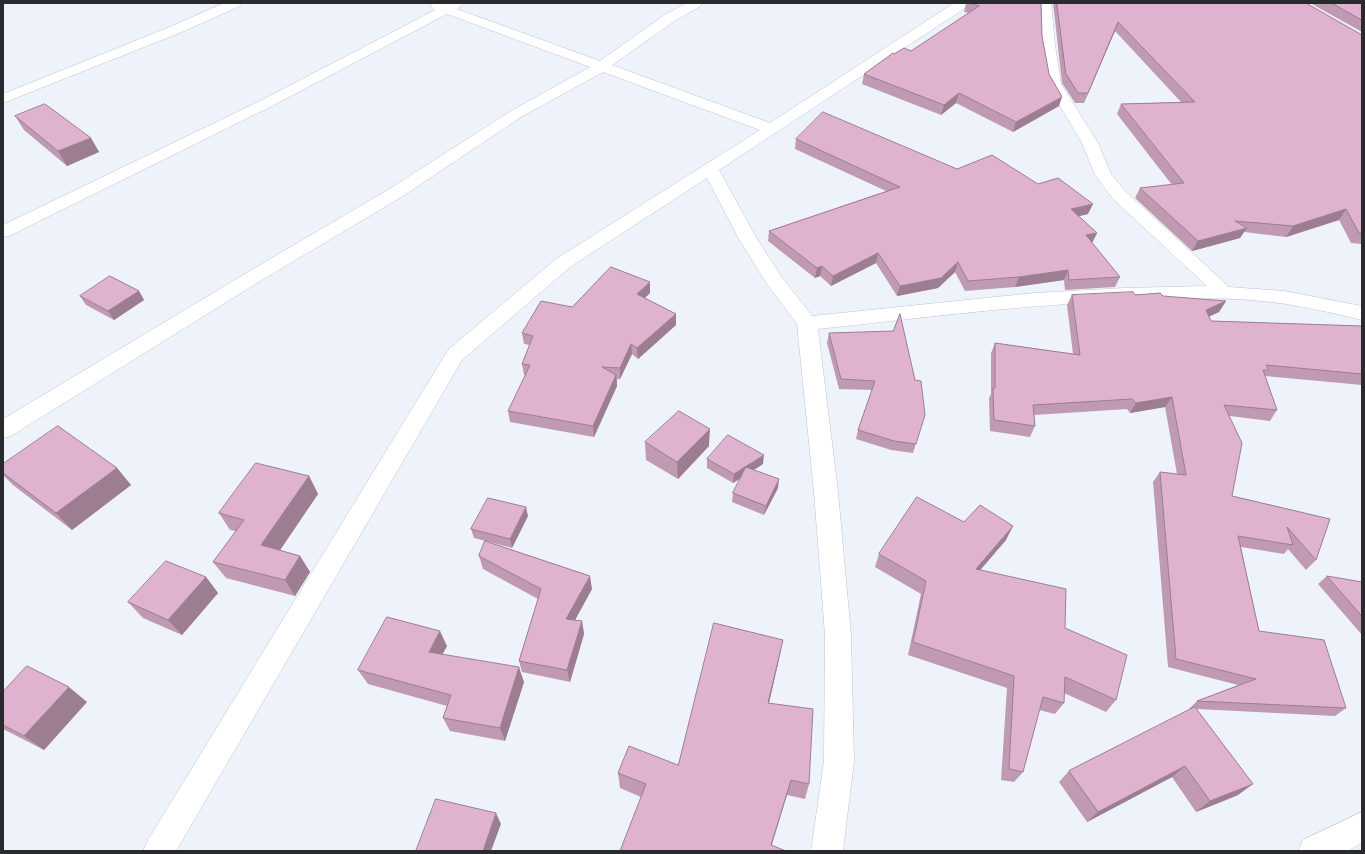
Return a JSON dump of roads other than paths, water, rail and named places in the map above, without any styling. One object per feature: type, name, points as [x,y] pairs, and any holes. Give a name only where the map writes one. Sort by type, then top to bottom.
[{"type":"street","points":[[3,99],[177,29],[235,3]]},
{"type":"street","points":[[430,3],[452,6],[601,67],[772,129]]},
{"type":"street","points":[[3,430],[243,283],[397,192],[516,114],[601,67],[670,17],[696,3]]},
{"type":"street","points":[[159,851],[455,355],[563,263],[772,129],[964,3]]},
{"type":"street","points":[[1045,3],[1048,45],[1054,84],[1090,143],[1103,175],[1119,195],[1225,293]]},
{"type":"street","points":[[3,232],[265,104],[452,6]]},
{"type":"street","points":[[710,169],[748,238],[774,280],[807,323],[826,492],[838,635],[839,761],[827,851]]},
{"type":"street","points":[[807,323],[1060,297],[1130,293],[1225,293],[1272,296],[1330,305],[1362,313]]},
{"type":"street","points":[[1314,851],[1362,827]]}]
